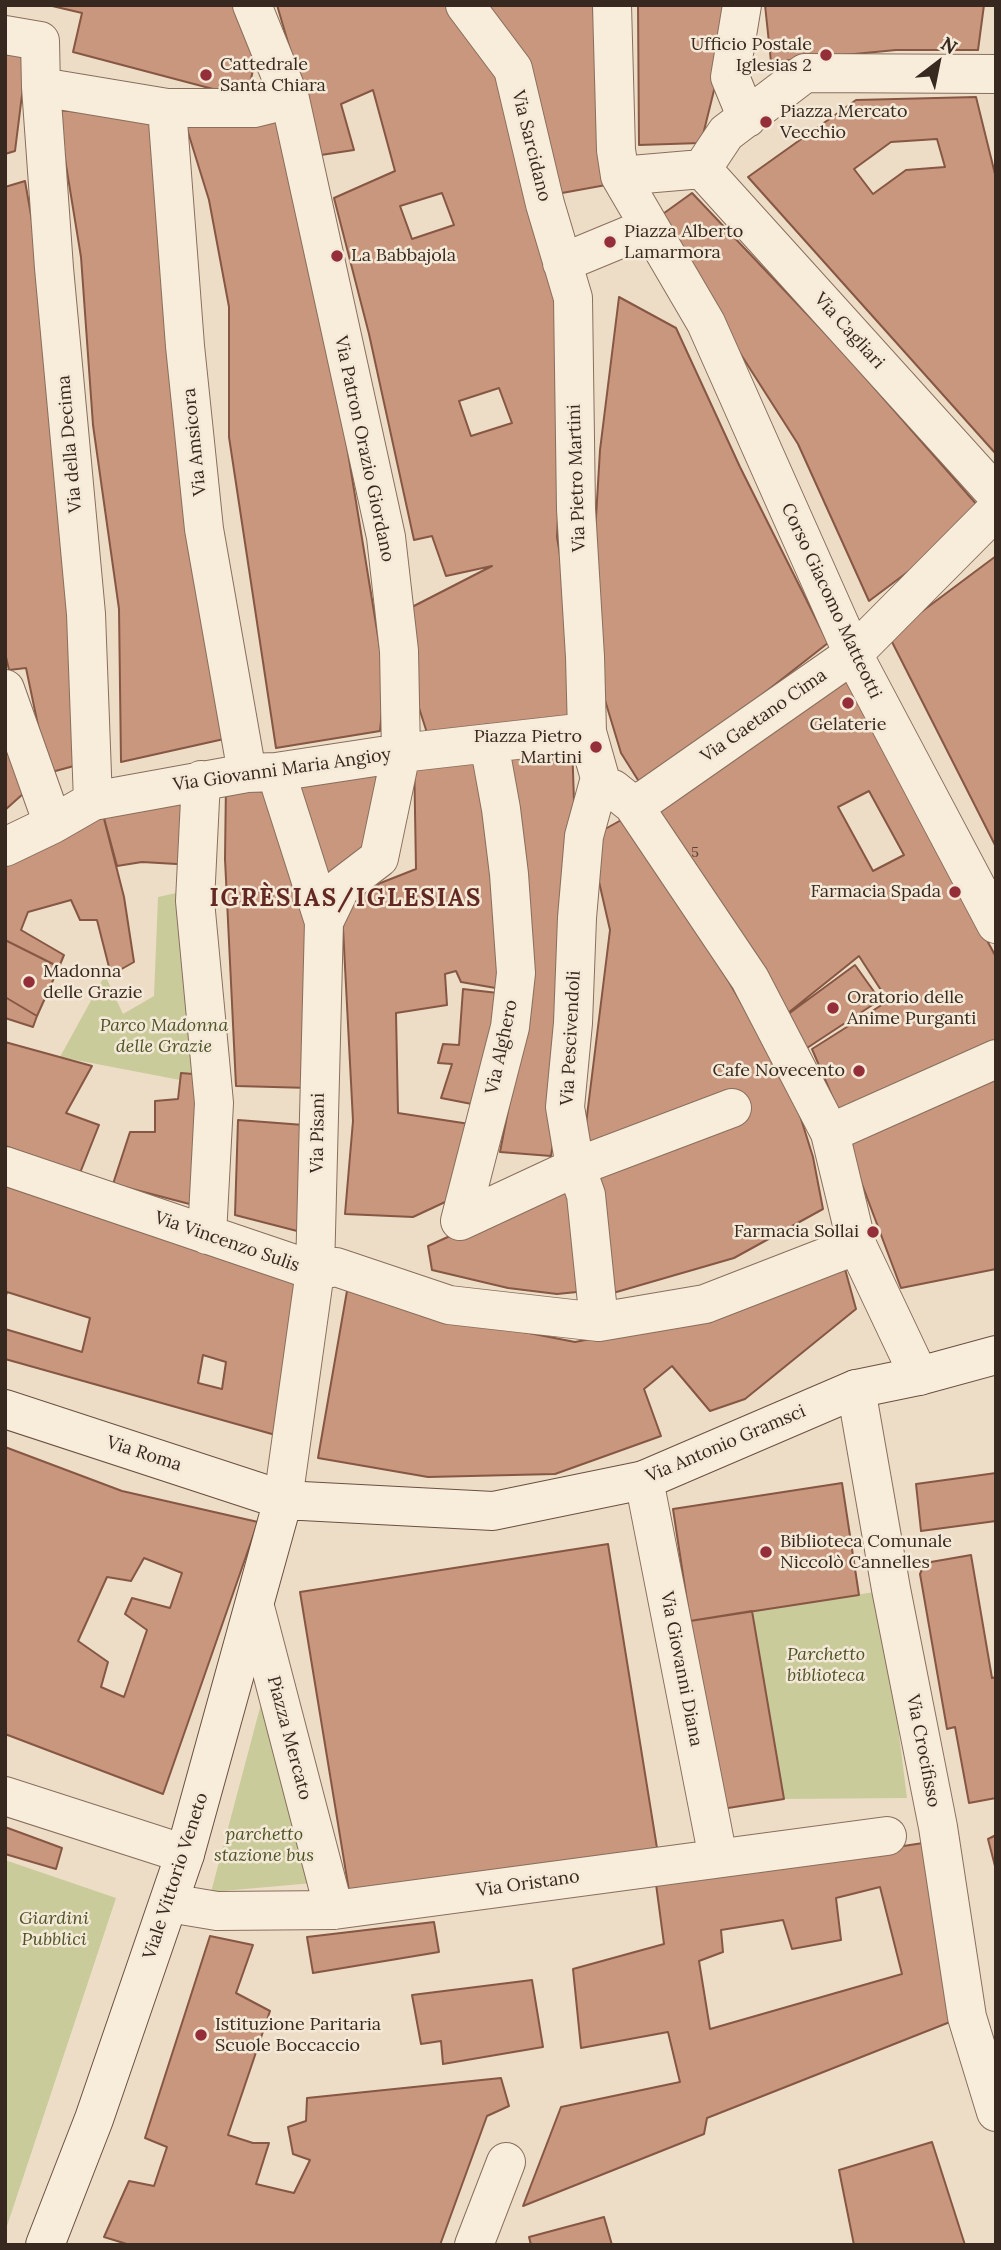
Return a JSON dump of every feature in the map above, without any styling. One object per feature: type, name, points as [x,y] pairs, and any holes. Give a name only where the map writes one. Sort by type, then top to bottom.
[{"type":"street","name":"Via Patron Orazio Giordano","points":[[252,5],[290,99],[386,537],[399,651],[401,753],[379,858],[341,887],[324,922]]},
{"type":"street","name":"Via Sarcidano","points":[[465,5],[513,69],[545,204],[568,281]]},
{"type":"street","points":[[568,281],[649,227],[620,176],[616,150],[612,5]]},
{"type":"street","points":[[742,5],[730,77],[747,118]]},
{"type":"street","name":"Via della Decima","points":[[5,35],[40,40],[54,268],[86,614],[93,801]]},
{"type":"street","points":[[620,176],[702,169],[726,133],[805,73],[995,71]]},
{"type":"street","points":[[41,87],[167,108],[254,108],[290,99]]},
{"type":"street","name":"Via Amsicora","points":[[167,108],[185,346],[204,529],[262,772]]},
{"type":"street","name":"Via Cagliari","points":[[702,169],[996,494]]},
{"type":"street","name":"Corso Giacomo Matteotti","points":[[649,227],[705,323],[853,654],[996,924]]},
{"type":"street","name":"Via Pietro Martini","points":[[568,281],[576,509],[585,657],[578,732]]},
{"type":"street","name":"Via Gaetano Cima","points":[[639,806],[853,654],[996,510]]},
{"type":"street","points":[[5,689],[53,824]]},
{"type":"street","points":[[578,732],[600,778],[639,806],[750,979],[830,1133],[857,1245],[919,1376]]},
{"type":"street","name":"Via Giovanni Maria Angioy","points":[[5,847],[93,801],[201,780],[578,732]]},
{"type":"street","name":"Via Alghero","points":[[489,743],[509,874],[516,973],[510,1027],[460,1221],[576,1167]]},
{"type":"street","name":"Via Pisani","points":[[262,772],[324,922],[315,1271],[283,1500]]},
{"type":"street","name":"Via Pescivendoli","points":[[599,1322],[586,1195],[576,1167],[565,1107],[573,1023],[577,918],[584,836],[600,778]]},
{"type":"street","points":[[201,780],[195,901],[214,1103],[207,1235]]},
{"type":"street","points":[[830,1133],[996,1059]]},
{"type":"street","points":[[576,1167],[732,1108]]},
{"type":"street","name":"Via Vincenzo Sulis","points":[[5,1166],[315,1271],[336,1267],[449,1305],[599,1322],[705,1304],[857,1245]]},
{"type":"street","name":"Via Antonio Gramsci","points":[[283,1500],[493,1511],[644,1480],[856,1389],[919,1376],[996,1355]]},
{"type":"street","name":"Via Crocifisso","points":[[856,1389],[891,1589],[938,1828],[967,2017],[996,2112]]},
{"type":"street","name":"Via Roma","points":[[5,1409],[283,1500]]},
{"type":"street","name":"Via Giovanni Diana","points":[[644,1480],[718,1858]]},
{"type":"street","name":"Viale Vittorio Veneto","points":[[48,2244],[185,1854],[283,1500]]},
{"type":"street","name":"Piazza Mercato","points":[[255,1607],[334,1910]]},
{"type":"street","points":[[5,1796],[185,1854]]},
{"type":"street","name":"Via Oristano","points":[[169,1903],[217,1911],[334,1910],[887,1836]]},
{"type":"street","points":[[474,2245],[506,2162]]},
{"type":"green space","name":"Parco Madonna delle Grazie","points":[[190,890],[205,1075],[181,1073],[180,1080],[60,1057],[105,975],[123,1014],[154,996],[158,897]]},
{"type":"green space","name":"Parchetto biblioteca","points":[[881,1591],[907,1798],[784,1799],[752,1611]]},
{"type":"green space","name":"parchetto stazione bus","points":[[265,1689],[313,1883],[211,1892]]},
{"type":"green space","name":"Giardini Pubblici","points":[[5,1860],[116,1898],[5,2232]]},
{"type":"building","name":"Cattedrale Santa Chiara","points":[[48,5],[240,5],[257,51],[247,98],[73,52],[82,13]]},
{"type":"building","points":[[277,5],[446,5],[466,18],[497,65],[541,202],[566,357],[557,537],[577,658],[567,722],[428,736],[412,686],[410,608],[492,566],[446,576],[432,536],[414,540],[369,334],[334,198],[395,171],[373,90],[341,104],[354,150],[321,155]],"holes":[[[442,193],[454,225],[412,239],[400,206]],[[499,388],[512,423],[471,436],[459,401]]]},
{"type":"building","points":[[472,5],[593,5],[606,185],[551,195]]},
{"type":"building","points":[[638,5],[735,5],[701,143],[639,145]]},
{"type":"building","points":[[765,5],[984,5],[978,50],[896,50],[771,62]]},
{"type":"building","points":[[5,52],[27,55],[15,151],[5,154]]},
{"type":"building","points":[[976,97],[996,178],[996,454],[748,177],[856,100]],"holes":[[[937,139],[945,167],[906,170],[873,194],[854,169],[891,142]]]},
{"type":"building","points":[[57,110],[154,118],[233,737],[121,762],[119,609],[93,425],[81,257]]},
{"type":"building","points":[[183,116],[283,122],[332,355],[385,679],[380,731],[276,748],[229,437],[229,307],[209,200]]},
{"type":"building","points":[[25,181],[49,317],[85,763],[48,773],[26,668],[9,670],[5,653],[5,187]]},
{"type":"building","points":[[692,193],[843,352],[985,514],[869,601],[798,444],[717,317],[660,216]]},
{"type":"building","points":[[619,297],[676,328],[740,467],[828,643],[643,788],[621,753],[601,687],[592,584],[600,450]]},
{"type":"building","points":[[996,556],[996,847],[889,636]]},
{"type":"building","points":[[845,678],[996,957],[996,1040],[838,1110],[812,1049],[888,1001],[859,956],[788,1013],[651,809]],"holes":[[[869,791],[904,855],[873,871],[838,807]]]},
{"type":"building","points":[[5,733],[24,793],[5,810]]},
{"type":"building","points":[[572,741],[575,832],[572,1027],[551,1156],[500,1152],[521,1043],[505,746]]},
{"type":"building","points":[[485,749],[507,990],[461,982],[456,971],[445,974],[447,1005],[396,1013],[398,1113],[476,1125],[458,1196],[413,1217],[345,1214],[353,1121],[343,928],[345,897],[416,869],[414,754]]},
{"type":"building","points":[[387,768],[374,839],[321,880],[298,824],[301,776]]},
{"type":"building","points":[[267,779],[312,917],[310,1088],[236,1086],[225,859],[226,782]]},
{"type":"building","points":[[196,797],[194,865],[142,862],[117,866],[101,807]]},
{"type":"building","points":[[101,807],[124,897],[134,962],[111,975],[97,920],[80,920],[71,900],[28,912],[21,930],[64,955],[59,967],[5,940],[5,856]]},
{"type":"building","points":[[623,819],[725,975],[792,1090],[813,1157],[823,1209],[734,1258],[613,1293],[595,1172],[583,1148],[610,930],[589,838]]},
{"type":"building","name":"Madonna delle Grazie","points":[[5,940],[59,967],[37,1016],[5,997]]},
{"type":"building","name":"Oratorio delle Anime Purganti","points":[[855,965],[880,1000],[807,1048],[787,1015]]},
{"type":"building","points":[[463,989],[498,993],[482,1106],[441,1098],[452,1064],[438,1063],[443,1044],[459,1045]]},
{"type":"building","points":[[5,997],[37,1016],[33,1027],[5,1018]]},
{"type":"building","points":[[5,1042],[92,1066],[66,1113],[99,1125],[80,1173],[5,1146]]},
{"type":"building","points":[[181,1073],[205,1075],[201,1207],[113,1184],[130,1132],[155,1132],[155,1101],[178,1099]]},
{"type":"building","points":[[996,1075],[996,1269],[901,1288],[845,1139]]},
{"type":"building","points":[[238,1120],[304,1125],[301,1232],[235,1215]]},
{"type":"building","points":[[575,1179],[587,1291],[557,1294],[508,1288],[432,1270],[428,1246]]},
{"type":"building","points":[[5,1180],[301,1280],[279,1436],[5,1359],[5,1329],[82,1352],[90,1318],[7,1292],[5,1299]],"holes":[[[203,1355],[226,1362],[222,1389],[198,1383]]]},
{"type":"building","points":[[842,1258],[856,1309],[745,1399],[710,1411],[672,1366],[644,1389],[661,1436],[555,1474],[428,1477],[318,1458],[348,1285],[406,1309],[575,1342],[701,1317]]},
{"type":"building","points":[[5,1447],[122,1491],[258,1522],[163,1794],[5,1734]],"holes":[[[144,1558],[182,1573],[170,1608],[132,1598],[125,1614],[147,1630],[124,1697],[101,1687],[108,1662],[78,1641],[107,1577],[131,1581]]]},
{"type":"building","points":[[996,1473],[996,1521],[921,1531],[916,1484]]},
{"type":"building","name":"Biblioteca Comunale Niccolò Cannelles","points":[[842,1483],[859,1595],[690,1621],[673,1509]]},
{"type":"building","points":[[608,1544],[657,1848],[350,1897],[300,1592]]},
{"type":"building","points":[[971,1555],[992,1678],[996,1677],[996,1798],[969,1803],[955,1727],[947,1729],[920,1574],[925,1563]]},
{"type":"building","points":[[752,1611],[784,1799],[722,1809],[690,1621]]},
{"type":"building","points":[[5,1827],[62,1848],[56,1869],[5,1854]]},
{"type":"building","points":[[996,1835],[996,1870],[988,1839]]},
{"type":"building","points":[[923,1843],[955,2020],[707,2118],[704,2134],[523,2206],[561,2107],[680,2082],[668,2032],[581,2048],[573,1969],[664,1944],[656,1884]],"holes":[[[880,1887],[902,1974],[710,2029],[699,1961],[723,1952],[721,1930],[783,1920],[792,1949],[841,1940],[836,1898]]]},
{"type":"building","points":[[434,1922],[439,1952],[313,1973],[307,1937]]},
{"type":"building","points":[[210,1936],[253,1945],[236,1993],[270,2011],[228,2135],[253,2143],[269,2143],[256,2184],[294,2193],[310,2160],[293,2154],[288,2127],[306,2121],[307,2098],[501,2078],[509,2106],[487,2116],[440,2245],[130,2245],[104,2237],[129,2181],[154,2186],[167,2147],[145,2138]]},
{"type":"building","points":[[532,1980],[543,2047],[443,2064],[441,2041],[421,2044],[412,1995]]},
{"type":"building","points":[[932,2142],[965,2245],[854,2245],[839,2170]]},
{"type":"building","points":[[604,2217],[612,2245],[531,2245],[529,2237]]},
{"type":"place","name":"Ufficio Postale Iglesias 2","points":[[826,55]]},
{"type":"place","name":"Cattedrale Santa Chiara","points":[[206,75]]},
{"type":"place","name":"Piazza Mercato Vecchio","points":[[766,122]]},
{"type":"place","name":"Piazza Alberto Lamarmora","points":[[610,242]]},
{"type":"place","name":"La Babbajola","points":[[337,256]]},
{"type":"place","name":"Gelaterie","points":[[848,703]]},
{"type":"place","name":"Piazza Pietro Martini","points":[[596,747]]},
{"type":"place","name":"Farmacia Spada","points":[[955,892]]},
{"type":"place","name":"Madonna delle Grazie","points":[[29,982]]},
{"type":"place","name":"Oratorio delle Anime Purganti","points":[[833,1008]]},
{"type":"place","name":"Cafe Novecento","points":[[859,1071]]},
{"type":"place","name":"Farmacia Sollai","points":[[873,1232]]},
{"type":"place","name":"Biblioteca Comunale Niccolò Cannelles","points":[[766,1552]]},
{"type":"place","name":"Istituzione Paritaria Scuole Boccaccio","points":[[201,2035]]},
{"type":"district","name":"IGRÈSIAS/IGLESIAS","points":[[346,899]]}]
